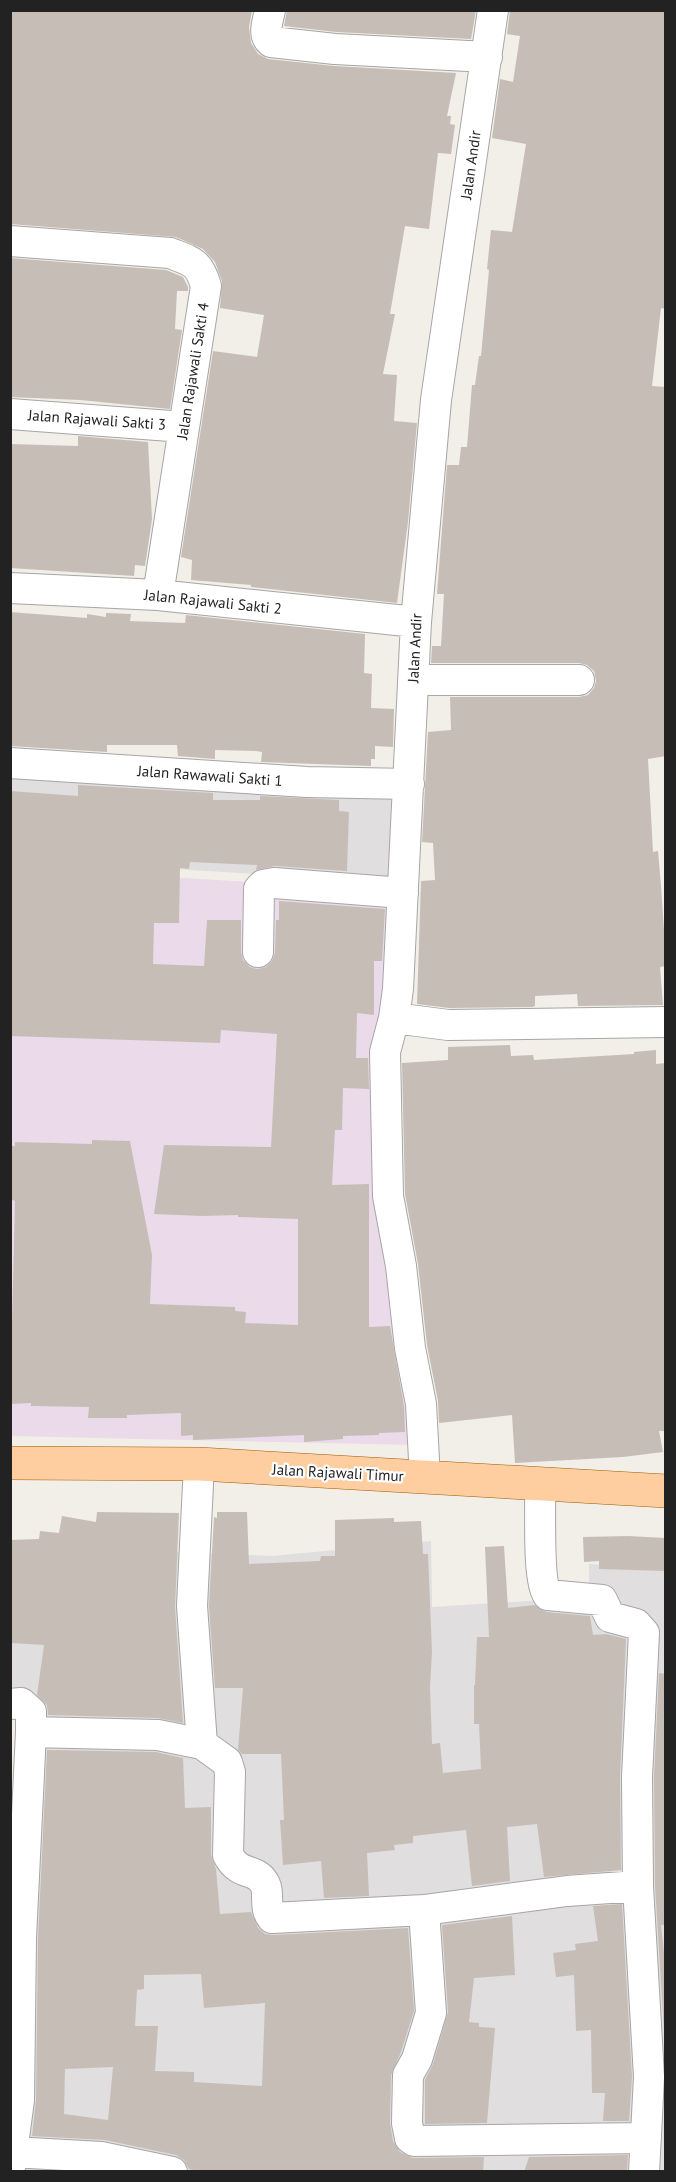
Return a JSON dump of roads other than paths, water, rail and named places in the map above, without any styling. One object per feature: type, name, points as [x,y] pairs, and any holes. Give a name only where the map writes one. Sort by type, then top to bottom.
[{"type":"main road","name":"Jalan Rajawali Timur","points":[[10,1463],[199,1464],[666,1491]]},
{"type":"street","points":[[270,10],[266,34],[271,42],[335,49],[487,57]]},
{"type":"street","name":"Jalan Andir","points":[[425,1478],[421,1404],[410,1348],[401,1266],[388,1196],[385,1052],[394,1018],[403,893],[416,622],[436,400],[493,10]]},
{"type":"street","name":"Jalan Rajawali Sakti 4","points":[[10,241],[170,253],[189,260],[201,269],[206,286],[158,595]]},
{"type":"street","name":"Jalan Rajawali Sakti 3","points":[[10,414],[184,427]]},
{"type":"street","name":"Jalan Rajawali Sakti 2","points":[[10,588],[158,595],[416,622]]},
{"type":"street","points":[[414,680],[579,680]]},
{"type":"street","name":"Jalan Rawawali Sakti 1","points":[[10,763],[295,781],[409,784]]},
{"type":"street","points":[[258,952],[260,889],[263,885],[274,883],[403,893]]},
{"type":"street","points":[[394,1018],[448,1025],[666,1022]]},
{"type":"street","points":[[199,1464],[192,1606],[202,1744]]},
{"type":"street","points":[[540,1484],[544,1590],[548,1595],[602,1600],[610,1617],[636,1624],[644,1633],[637,1776],[638,1886],[654,1934],[644,2172]]},
{"type":"street","points":[[10,1704],[21,1703],[31,1712],[16,1938],[15,2100],[11,2159],[101,2157],[172,2172]]},
{"type":"street","points":[[31,1732],[147,1734],[202,1744],[227,1762],[230,1772],[228,1855],[233,1865],[263,1881],[269,1914],[272,1918],[424,1910],[567,1891],[638,1886]]},
{"type":"street","points":[[424,1910],[430,2013],[417,2059],[408,2075],[406,2123],[410,2138],[414,2141],[646,2138]]}]
